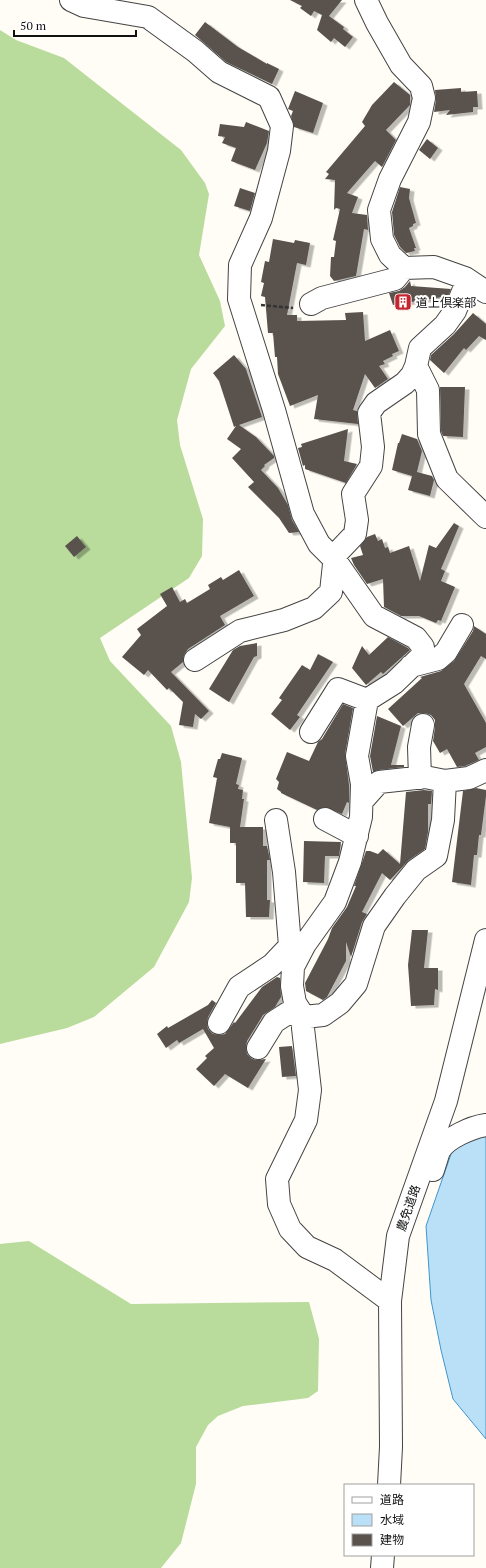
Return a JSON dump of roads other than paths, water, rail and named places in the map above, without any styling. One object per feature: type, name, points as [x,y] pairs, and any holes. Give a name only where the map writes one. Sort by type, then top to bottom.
[{"type":"street","points":[[76,2],[109,0],[131,5],[144,4],[151,0]]},
{"type":"street","points":[[366,0],[377,23],[401,65],[421,86],[424,98],[419,122],[390,179],[379,210],[382,239],[390,255],[404,268],[434,267],[465,278],[486,292]]},
{"type":"street","points":[[76,2],[148,18],[195,51],[219,72],[269,97],[282,126],[279,151],[261,218],[240,265],[239,299],[272,402],[303,514],[318,544],[335,560],[374,616],[416,638],[423,648],[422,656],[394,682],[367,700],[357,756],[362,784],[361,816],[350,862],[335,902],[297,945],[272,965],[239,987],[219,1023]]},
{"type":"street","points":[[311,304],[322,298],[395,279],[404,268]]},
{"type":"street","points":[[195,660],[240,631],[284,620],[314,608],[331,592],[335,555],[355,534],[357,520],[353,494],[371,466],[373,447],[369,413],[376,403],[405,384],[416,366],[420,348],[445,325],[455,311],[464,289],[465,278]]},
{"type":"street","points":[[416,366],[428,390],[429,434],[447,479],[486,517]]},
{"type":"street","points":[[411,666],[438,659],[446,652],[462,625]]},
{"type":"street","points":[[311,732],[338,689],[367,700]]},
{"type":"street","points":[[420,778],[418,746],[423,725]]},
{"type":"street","points":[[362,801],[379,782],[420,778],[445,781],[469,778],[486,770]]},
{"type":"street","points":[[258,1048],[274,1022],[288,1013],[304,1017],[323,1015],[340,1003],[356,984],[374,926],[416,870],[436,856],[444,820],[445,781]]},
{"type":"street","points":[[324,819],[357,836]]},
{"type":"street","points":[[276,820],[297,945],[293,967],[292,986],[295,1003],[304,1017],[303,1028],[310,1090],[306,1120],[277,1178],[279,1204],[290,1228],[307,1247],[335,1260],[390,1301]]},
{"type":"street","name":"農免道路","points":[[388,1484],[391,1447],[390,1301],[398,1236],[446,1101],[486,940]]},
{"type":"street","points":[[398,1236],[414,1220],[440,1150],[458,1134],[486,1125]]},
{"type":"street","points":[[382,1568],[383,1556]]},
{"type":"water","points":[[486,1132],[486,1439],[453,1399],[431,1300],[426,1226],[451,1154],[460,1142]]},
{"type":"place","name":"道上倶楽部","points":[[403,302]]}]
